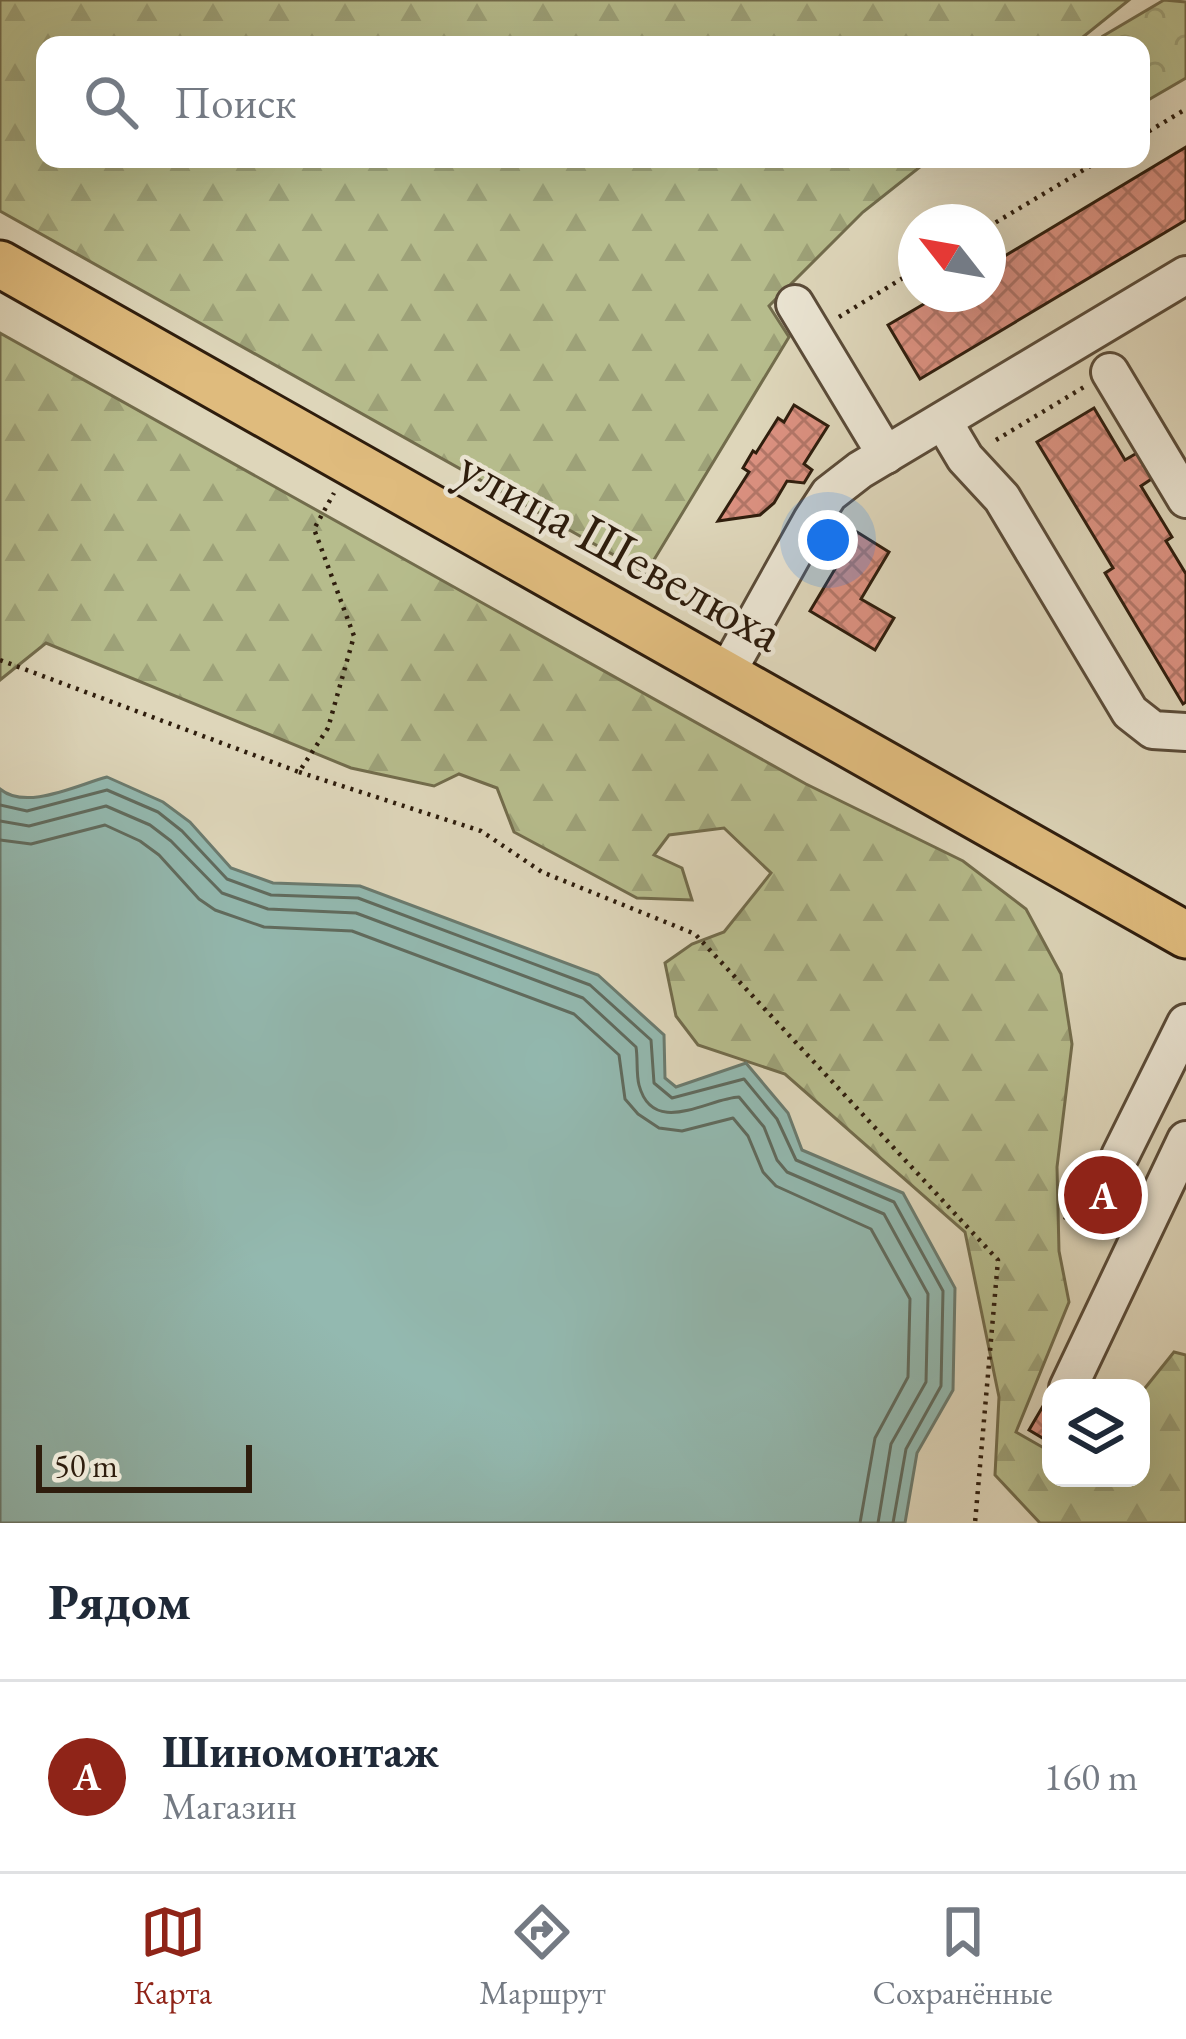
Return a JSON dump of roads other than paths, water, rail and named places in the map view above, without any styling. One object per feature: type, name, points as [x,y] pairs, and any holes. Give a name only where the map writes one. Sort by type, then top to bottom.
[{"type":"main road","name":"улица Шевелюха","points":[[0,264],[1186,935]]},
{"type":"lane","points":[[726,674],[829,494],[1186,275]]},
{"type":"lane","points":[[804,318],[886,455]]},
{"type":"lane","points":[[1110,372],[1186,499]]},
{"type":"lane","points":[[943,421],[965,458],[1002,498],[1130,712],[1153,730],[1186,732]]},
{"type":"lane","points":[[1120,1156],[1183,1036]]},
{"type":"lane","points":[[1072,1379],[1186,1141]]},
{"type":"water","points":[[107,777],[163,802],[190,822],[231,868],[273,883],[360,886],[598,975],[664,1035],[665,1078],[676,1087],[746,1063],[788,1113],[802,1150],[903,1193],[955,1288],[953,1390],[917,1453],[905,1523],[0,1523],[0,789],[23,798],[37,797]]},
{"type":"place","name":"Шиномонтаж","points":[[1103,1195]]}]
